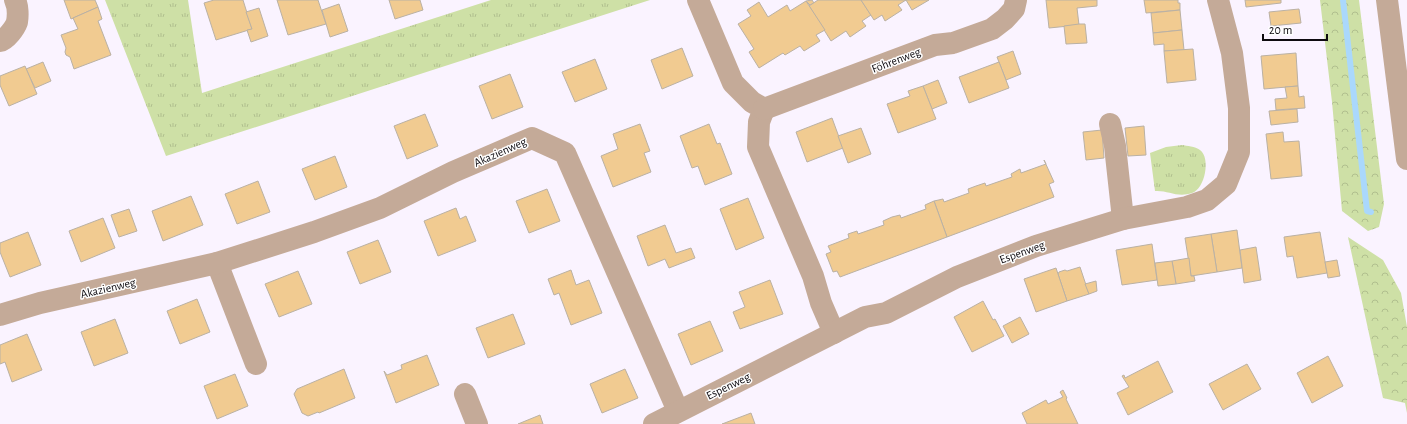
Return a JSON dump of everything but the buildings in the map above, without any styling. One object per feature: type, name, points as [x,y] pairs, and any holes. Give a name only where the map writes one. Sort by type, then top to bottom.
[{"type":"street","points":[[0,41],[4,40],[16,24],[17,4],[15,0]]},
{"type":"street","points":[[698,0],[733,83],[752,102],[764,109],[759,122],[758,147],[813,276],[821,303],[834,333]]},
{"type":"street","name":"Föhrenweg","points":[[764,109],[934,45],[953,43],[992,29],[1005,19],[1014,9],[1016,0]]},
{"type":"street","name":"Espenweg","points":[[654,424],[834,333],[865,318],[886,313],[957,277],[1036,246],[1122,219],[1187,207],[1207,200],[1226,184],[1240,152],[1239,108],[1232,53],[1218,0]]},
{"type":"street","points":[[1387,0],[1407,159]]},
{"type":"street","points":[[1110,124],[1115,146],[1122,219]]},
{"type":"street","name":"Akazienweg","points":[[0,315],[40,303],[217,263],[314,232],[380,208],[453,172],[532,138],[565,153],[678,411]]},
{"type":"street","points":[[217,263],[256,364]]},
{"type":"street","points":[[465,394],[477,424]]},
{"type":"green space","points":[[105,0],[188,0],[202,93],[491,0],[650,0],[166,156]]},
{"type":"green space","points":[[1320,0],[1359,0],[1384,204],[1379,227],[1368,231],[1342,211],[1332,102]]},
{"type":"green space","points":[[1182,145],[1196,148],[1203,154],[1206,166],[1200,186],[1192,193],[1182,195],[1155,191],[1150,153],[1166,147]]},
{"type":"green space","points":[[1348,237],[1383,260],[1401,293],[1407,327],[1407,413],[1405,403],[1383,398]]},
{"type":"waterway","points":[[1343,0],[1367,211],[1371,212]]}]
